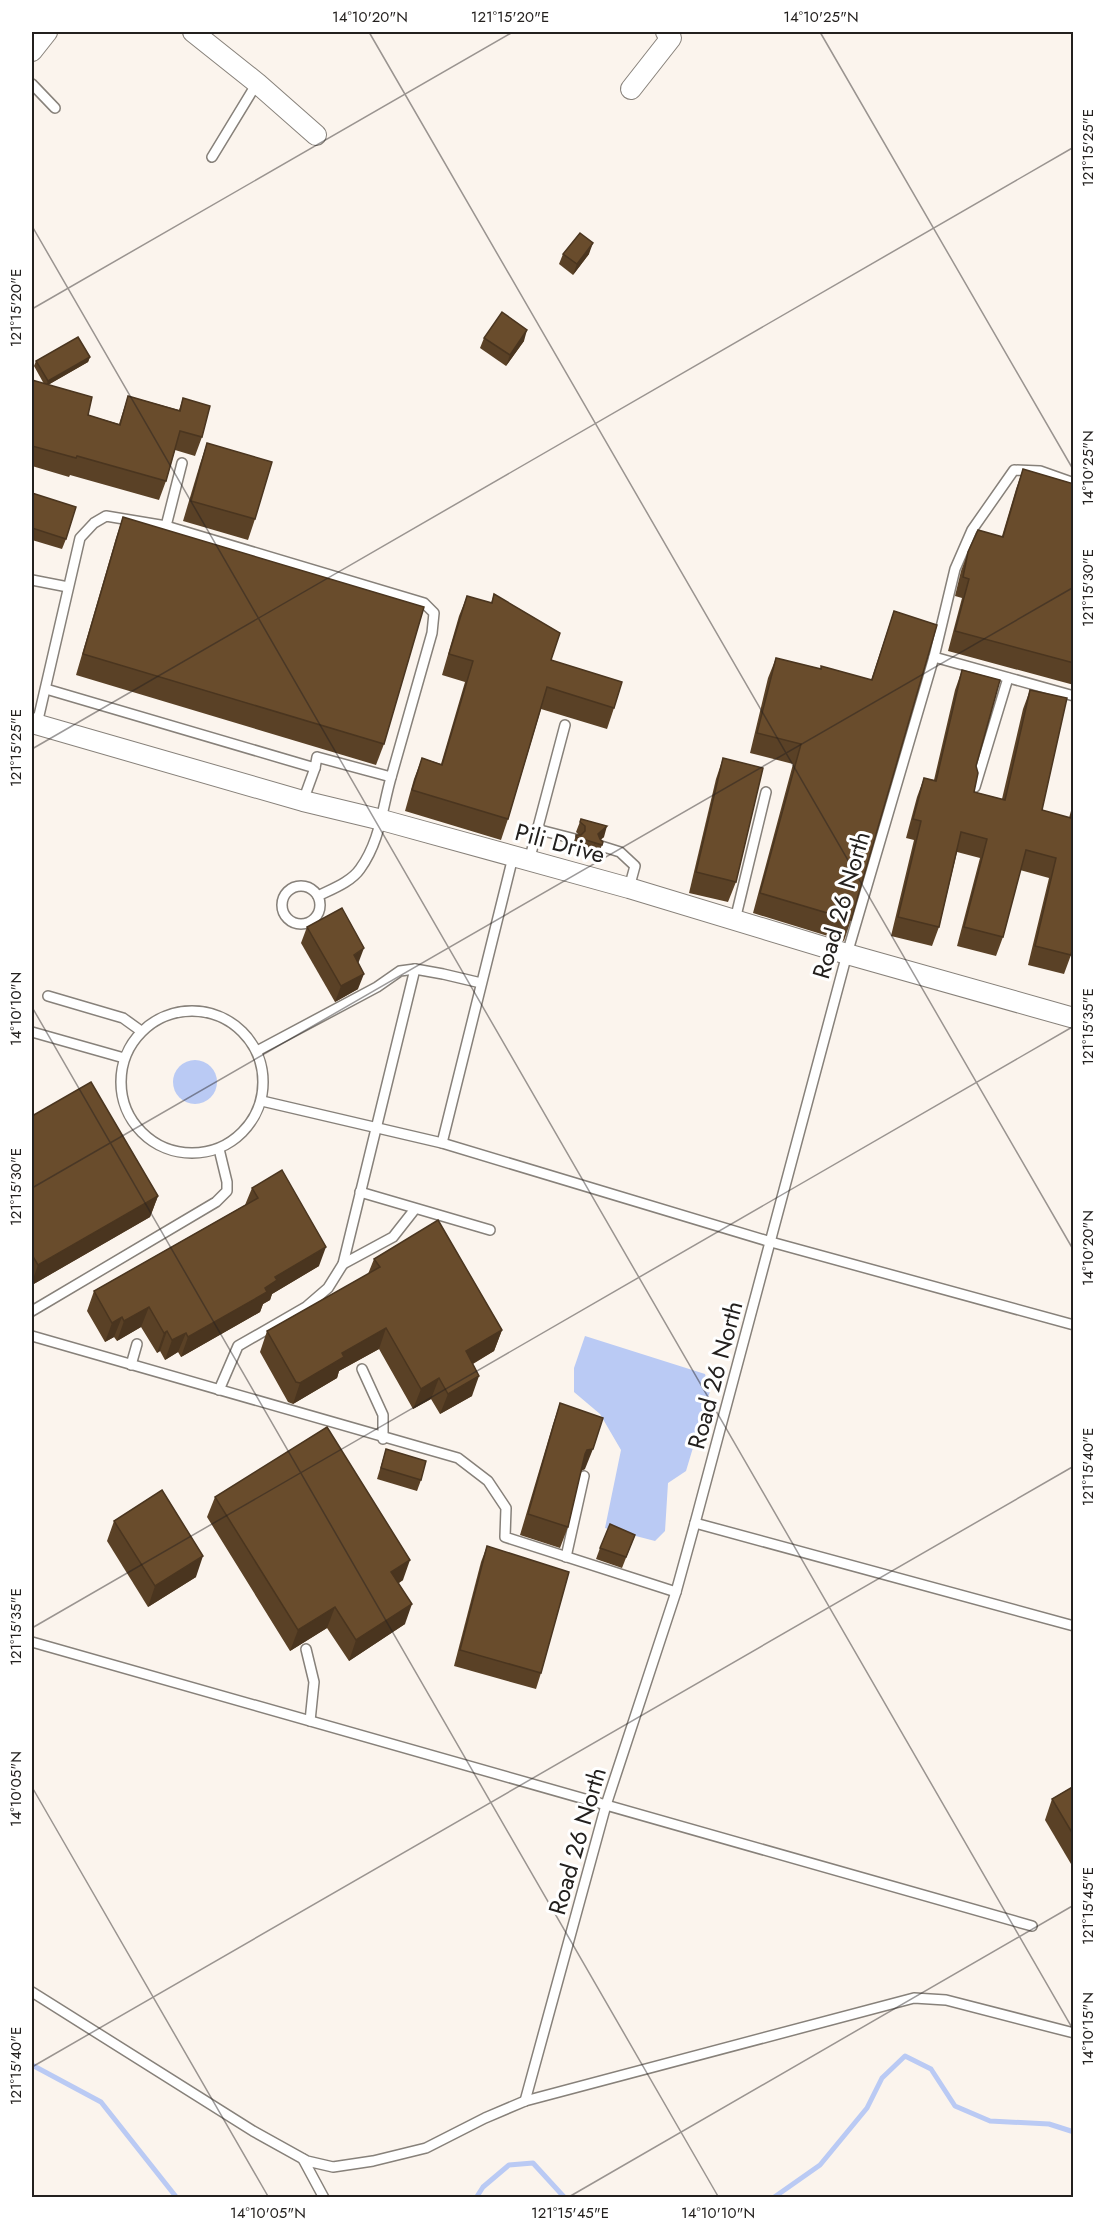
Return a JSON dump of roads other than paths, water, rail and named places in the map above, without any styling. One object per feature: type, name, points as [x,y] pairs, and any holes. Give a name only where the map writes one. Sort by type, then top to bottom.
[{"type":"street","points":[[32,51],[48,32]]},
{"type":"street","points":[[193,32],[257,83],[316,135]]},
{"type":"street","points":[[631,89],[671,38],[666,32]]},
{"type":"street","name":"Pili Drive","points":[[33,730],[382,820],[629,888],[847,954],[1074,1018]]},
{"type":"lane","points":[[212,157],[257,83]]},
{"type":"lane","points":[[32,84],[55,108]]},
{"type":"lane","points":[[166,526],[182,463]]},
{"type":"lane","name":"Road 26 North","points":[[525,2100],[606,1805],[676,1592],[847,954],[934,657],[955,569],[972,530],[1014,470],[1040,471],[1074,483]]},
{"type":"lane","points":[[33,730],[46,689],[80,538],[106,516],[166,526],[424,603],[434,613],[432,633],[391,777],[382,820],[371,852],[358,871],[318,896]]},
{"type":"lane","points":[[32,580],[68,587]]},
{"type":"lane","points":[[934,657],[1073,695]]},
{"type":"lane","points":[[975,787],[1008,678]]},
{"type":"lane","points":[[46,689],[315,768]]},
{"type":"lane","points":[[442,1143],[481,984],[521,859],[536,829],[565,725]]},
{"type":"lane","points":[[303,801],[317,757],[391,777]]},
{"type":"lane","points":[[735,920],[766,792]]},
{"type":"lane","points":[[536,829],[574,838]]},
{"type":"lane","points":[[601,846],[620,852],[635,866],[629,888]]},
{"type":"lane","points":[[304,886],[310,888],[318,896],[320,909],[307,924],[294,923],[285,915],[282,902],[292,888],[304,886]]},
{"type":"lane","points":[[257,1051],[377,987],[400,971],[415,969],[481,984]]},
{"type":"lane","points":[[219,1390],[238,1346],[306,1307],[328,1288],[343,1264],[415,969]]},
{"type":"lane","points":[[48,996],[123,1018],[141,1031]]},
{"type":"lane","points":[[182,1010],[204,1011],[226,1018],[244,1032],[257,1051],[264,1084],[262,1101],[253,1121],[238,1138],[219,1149],[196,1154],[173,1151],[152,1141],[135,1125],[124,1104],[120,1081],[124,1058],[141,1031],[160,1017],[182,1010]]},
{"type":"lane","points":[[32,1032],[124,1058]]},
{"type":"lane","points":[[262,1101],[442,1143],[771,1242],[1074,1325]]},
{"type":"lane","points":[[32,1311],[216,1202],[227,1191],[228,1182],[219,1149]]},
{"type":"lane","points":[[360,1192],[490,1230]]},
{"type":"lane","points":[[343,1264],[393,1237],[415,1209]]},
{"type":"lane","points":[[32,1336],[458,1458],[488,1481],[506,1508],[505,1537],[676,1592]]},
{"type":"lane","points":[[131,1365],[137,1344]]},
{"type":"lane","points":[[362,1369],[383,1415],[383,1438]]},
{"type":"lane","points":[[566,1557],[584,1476]]},
{"type":"lane","points":[[695,1523],[1074,1626]]},
{"type":"lane","points":[[32,1642],[1032,1926]]},
{"type":"lane","points":[[306,1649],[314,1682],[310,1721]]},
{"type":"lane","points":[[32,1992],[253,2131],[303,2159],[333,2167],[373,2161],[426,2148],[525,2100],[914,1998],[946,2000],[1074,2033]]},
{"type":"lane","points":[[303,2159],[324,2198]]},
{"type":"water","points":[[195,1060],[204,1061],[211,1066],[216,1073],[216,1091],[211,1098],[204,1103],[195,1104],[186,1103],[179,1098],[174,1091],[173,1082],[174,1073],[179,1066],[186,1061]]},
{"type":"water","points":[[585,1336],[705,1374],[710,1391],[686,1471],[668,1483],[665,1531],[655,1541],[605,1528],[621,1450],[600,1414],[574,1392],[574,1368]]},
{"type":"waterway","points":[[773,2198],[820,2165],[867,2108],[882,2078],[905,2056],[931,2069],[955,2106],[990,2121],[1049,2124],[1074,2132]]},
{"type":"waterway","points":[[32,2065],[101,2102],[177,2198]]},
{"type":"waterway","points":[[476,2198],[483,2187],[509,2165],[533,2163],[565,2198]]}]
